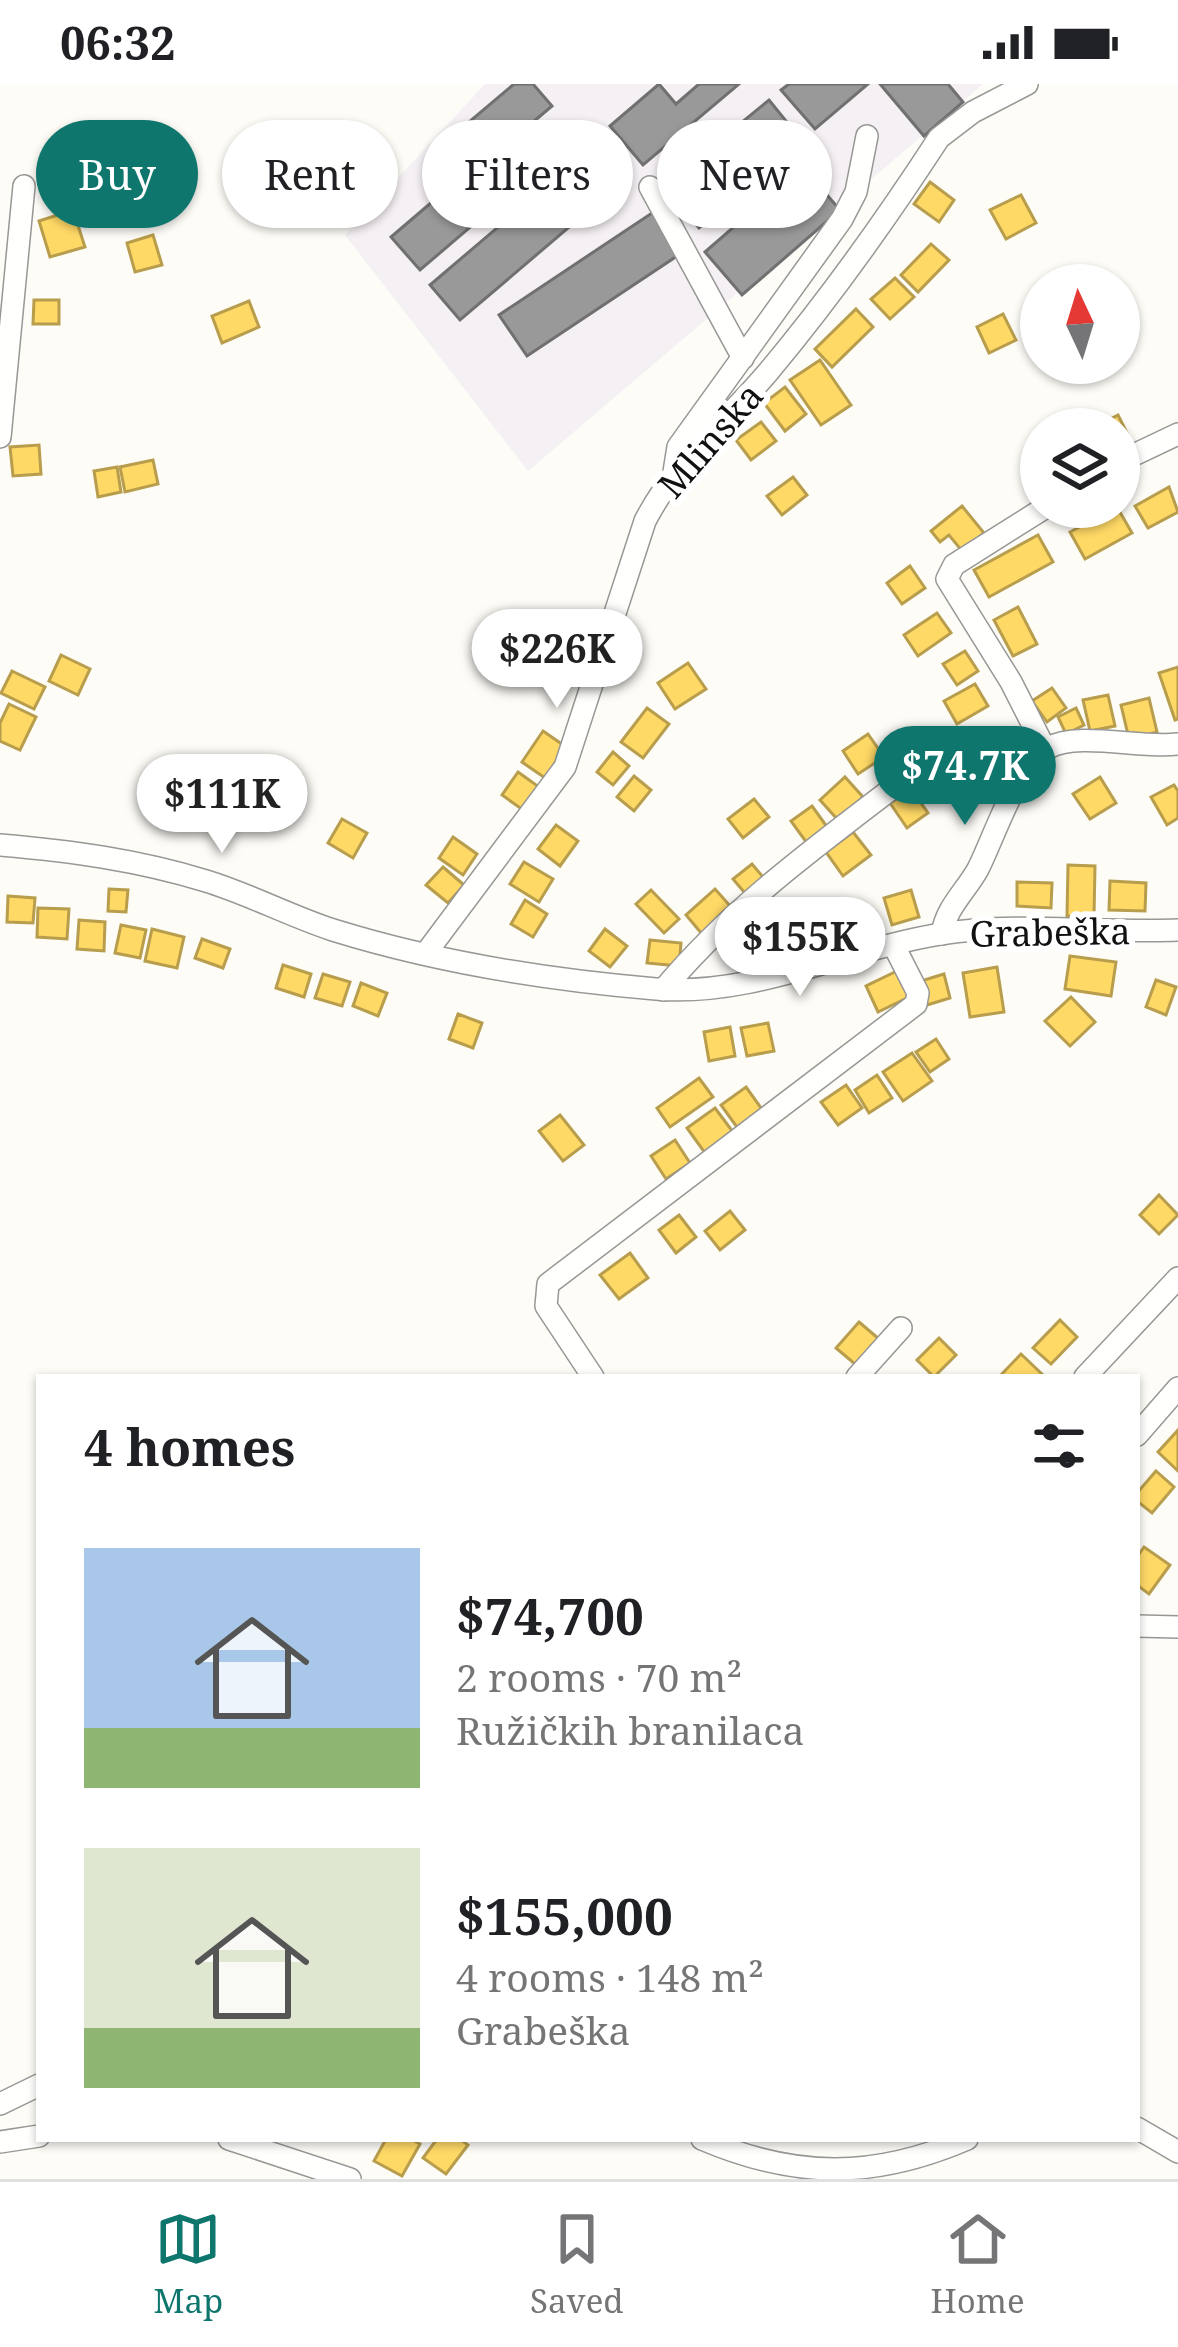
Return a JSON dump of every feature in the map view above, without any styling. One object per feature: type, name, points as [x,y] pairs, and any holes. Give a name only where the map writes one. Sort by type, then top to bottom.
[{"type":"street","name":"Mlinska","points":[[426,953],[565,767],[645,520],[674,472],[773,366],[939,139],[973,112],[1027,84]]},
{"type":"street","points":[[674,472],[678,447],[842,219],[856,192],[867,136]]},
{"type":"street","points":[[0,436],[23,185]]},
{"type":"street","points":[[650,187],[743,358]]},
{"type":"street","points":[[1140,452],[1178,434]]},
{"type":"street","points":[[1020,523],[954,565],[947,579],[1011,682],[1045,749]]},
{"type":"street","points":[[942,934],[944,920],[976,873],[1012,796],[1045,749],[1063,743],[1178,743]]},
{"type":"street","points":[[663,990],[699,948],[760,892],[907,777]]},
{"type":"street","name":"Grabeška","points":[[0,844],[141,862],[333,930],[426,953],[663,990],[734,982],[942,934],[1178,930]]},
{"type":"street","points":[[1106,933],[1122,942],[1178,944]]},
{"type":"street","points":[[591,1374],[546,1306],[548,1284],[916,1004],[918,993],[894,946]]},
{"type":"street","points":[[1088,1374],[1178,1278]]},
{"type":"street","points":[[860,1374],[901,1328]]},
{"type":"street","points":[[1140,1432],[1178,1388]]},
{"type":"street","points":[[1140,1626],[1178,1627]]},
{"type":"street","points":[[0,2104],[36,2086]]},
{"type":"street","points":[[1140,2130],[1178,2152]]},
{"type":"street","points":[[0,2142],[36,2137]]},
{"type":"street","points":[[238,2142],[350,2179]]},
{"type":"street","points":[[709,2142],[768,2167],[851,2178],[890,2173],[930,2150]]},
{"type":"shaded area","points":[[485,84],[983,84],[832,212],[832,120],[657,120],[657,228],[814,228],[528,471],[345,235],[351,228],[398,228],[398,178],[422,152],[422,228],[633,228],[633,120],[452,120]]},
{"type":"building: Homes","points":[[930,182],[954,200],[939,222],[914,204]]},
{"type":"building: Homes","points":[[1021,195],[1036,223],[1006,239],[990,210]]},
{"type":"building: Homes","points":[[41,228],[79,228],[85,247],[50,257]]},
{"type":"building: Homes","points":[[153,235],[162,265],[135,272],[127,243]]},
{"type":"building: Homes","points":[[931,244],[949,260],[918,292],[901,275]]},
{"type":"building: Homes","points":[[895,278],[914,297],[890,319],[871,299]]},
{"type":"building: Homes","points":[[34,300],[59,300],[59,324],[33,324]]},
{"type":"building: Homes","points":[[249,301],[259,327],[222,343],[212,316]]},
{"type":"building: Homes","points":[[856,309],[873,327],[832,367],[815,349]]},
{"type":"building: Homes","points":[[1003,314],[1016,340],[989,353],[977,327]]},
{"type":"building: Homes","points":[[820,360],[851,405],[821,425],[790,380]]},
{"type":"building: Homes","points":[[785,387],[806,414],[785,431],[764,403]]},
{"type":"building: Homes","points":[[761,422],[776,441],[751,460],[736,440]]},
{"type":"building: Homes","points":[[39,445],[41,474],[13,476],[10,447]]},
{"type":"building: Homes","points":[[153,460],[158,484],[125,492],[120,467]]},
{"type":"building: Homes","points":[[117,467],[121,492],[98,497],[94,471]]},
{"type":"building: Homes","points":[[793,477],[807,495],[782,515],[767,496]]},
{"type":"building: Homes","points":[[1169,487],[1178,512],[1148,528],[1140,503]]},
{"type":"building: Homes","points":[[962,506],[984,533],[962,551],[949,535],[940,542],[931,531]]},
{"type":"building: Homes","points":[[1129,528],[1132,533],[1085,559],[1070,532]]},
{"type":"building: Homes","points":[[1038,535],[1053,562],[989,597],[974,570]]},
{"type":"building: Homes","points":[[910,566],[925,588],[902,604],[887,583]]},
{"type":"building: Homes","points":[[1018,607],[1037,644],[1013,656],[994,620]]},
{"type":"building: Homes","points":[[937,613],[951,633],[918,656],[904,635]]},
{"type":"building: Homes","points":[[965,651],[978,671],[957,685],[943,664]]},
{"type":"building: Homes","points":[[61,655],[90,669],[78,695],[49,681]]},
{"type":"building: Homes","points":[[688,663],[706,689],[675,709],[658,683]]},
{"type":"building: Homes","points":[[1178,667],[1178,719],[1175,720],[1159,673]]},
{"type":"building: Homes","points":[[12,671],[45,687],[34,709],[1,693]]},
{"type":"building: Homes","points":[[975,684],[988,706],[957,724],[944,701]]},
{"type":"building: Homes","points":[[1052,688],[1066,708],[1047,722],[1032,701]]},
{"type":"building: Homes","points":[[1108,695],[1115,726],[1090,731],[1083,700]]},
{"type":"building: Homes","points":[[1149,698],[1157,732],[1129,739],[1121,705]]},
{"type":"building: Homes","points":[[9,704],[36,717],[20,750],[0,741],[0,723]]},
{"type":"building: Homes","points":[[647,708],[669,724],[643,758],[621,742]]},
{"type":"building: Homes","points":[[1076,708],[1084,725],[1066,734],[1058,717]]},
{"type":"building: Homes","points":[[543,731],[566,747],[545,778],[522,762]]},
{"type":"building: Homes","points":[[868,734],[884,757],[858,774],[843,751]]},
{"type":"building: Homes","points":[[613,752],[629,766],[613,785],[597,772]]},
{"type":"building: Homes","points":[[518,772],[539,787],[523,810],[502,795]]},
{"type":"building: Homes","points":[[634,776],[651,790],[634,811],[617,797]]},
{"type":"building: Homes","points":[[845,777],[863,797],[838,820],[820,800]]},
{"type":"building: Homes","points":[[1100,777],[1116,803],[1090,819],[1073,794]]},
{"type":"building: Homes","points":[[1174,785],[1178,818],[1167,825],[1151,797]]},
{"type":"building: Homes","points":[[911,789],[928,813],[907,828],[890,803]]},
{"type":"building: Homes","points":[[754,799],[769,817],[743,838],[728,819]]},
{"type":"building: Homes","points":[[812,806],[830,831],[809,846],[791,821]]},
{"type":"building: Homes","points":[[342,819],[367,833],[353,858],[328,843]]},
{"type":"building: Homes","points":[[556,825],[578,841],[560,866],[538,849]]},
{"type":"building: Homes","points":[[853,832],[871,855],[843,876],[826,852]]},
{"type":"building: Homes","points":[[453,837],[477,854],[463,875],[439,858]]},
{"type":"building: Homes","points":[[524,862],[553,879],[539,902],[510,884]]},
{"type":"building: Homes","points":[[752,864],[768,883],[749,898],[733,879]]},
{"type":"building: Homes","points":[[1068,865],[1095,866],[1094,916],[1067,916]]},
{"type":"building: Homes","points":[[443,867],[464,885],[448,903],[426,885]]},
{"type":"building: Homes","points":[[1110,881],[1146,883],[1145,911],[1109,910]]},
{"type":"building: Homes","points":[[1017,882],[1052,883],[1051,908],[1017,906]]},
{"type":"building: Homes","points":[[109,889],[128,890],[126,912],[108,911]]},
{"type":"building: Homes","points":[[715,889],[732,908],[702,934],[686,915]]},
{"type":"building: Homes","points":[[651,890],[679,919],[664,933],[636,904]]},
{"type":"building: Homes","points":[[911,890],[919,917],[892,925],[884,898]]},
{"type":"building: Homes","points":[[8,896],[35,898],[33,923],[7,922]]},
{"type":"building: Homes","points":[[525,900],[547,914],[533,937],[511,924]]},
{"type":"building: Homes","points":[[38,908],[69,909],[67,939],[37,937]]},
{"type":"building: Homes","points":[[79,920],[105,922],[104,951],[77,949]]},
{"type":"building: Homes","points":[[121,925],[146,930],[140,958],[115,953]]},
{"type":"building: Homes","points":[[152,929],[184,937],[177,968],[145,961]]},
{"type":"building: Homes","points":[[605,929],[627,946],[610,967],[589,951]]},
{"type":"building: Homes","points":[[202,939],[230,949],[223,968],[195,958]]},
{"type":"building: Homes","points":[[650,940],[681,943],[679,966],[647,963]]},
{"type":"building: Homes","points":[[1070,956],[1116,962],[1111,996],[1065,989]]},
{"type":"building: Homes","points":[[283,965],[311,974],[304,997],[276,988]]},
{"type":"building: Homes","points":[[997,967],[1004,1012],[970,1017],[963,973]]},
{"type":"building: Homes","points":[[899,970],[911,996],[878,1012],[866,986]]},
{"type":"building: Homes","points":[[323,974],[350,982],[342,1006],[315,998]]},
{"type":"building: Homes","points":[[944,974],[950,998],[927,1005],[921,981]]},
{"type":"building: Homes","points":[[1156,980],[1176,987],[1166,1015],[1146,1007]]},
{"type":"building: Homes","points":[[361,983],[387,993],[378,1016],[353,1006]]},
{"type":"building: Homes","points":[[1071,997],[1095,1022],[1070,1046],[1045,1021]]},
{"type":"building: Homes","points":[[458,1014],[482,1023],[473,1048],[449,1039]]},
{"type":"building: Homes","points":[[768,1023],[774,1051],[747,1056],[741,1028]]},
{"type":"building: Homes","points":[[730,1027],[735,1056],[709,1061],[704,1032]]},
{"type":"building: Homes","points":[[936,1039],[949,1059],[930,1072],[916,1052]]},
{"type":"building: Homes","points":[[912,1053],[932,1081],[903,1101],[883,1072]]},
{"type":"building: Homes","points":[[877,1075],[892,1098],[869,1113],[855,1090]]},
{"type":"building: Homes","points":[[699,1078],[713,1097],[670,1127],[657,1108]]},
{"type":"building: Homes","points":[[846,1085],[862,1108],[838,1125],[821,1102]]},
{"type":"building: Homes","points":[[746,1087],[764,1112],[739,1130],[721,1105]]},
{"type":"building: Homes","points":[[715,1108],[733,1132],[705,1153],[687,1128]]},
{"type":"building: Homes","points":[[560,1115],[584,1145],[563,1161],[539,1131]]},
{"type":"building: Homes","points":[[675,1140],[690,1163],[666,1179],[651,1156]]},
{"type":"building: Homes","points":[[1159,1195],[1178,1215],[1159,1234],[1140,1215]]},
{"type":"building: Homes","points":[[730,1211],[745,1230],[720,1250],[705,1231]]},
{"type":"building: Homes","points":[[679,1215],[696,1237],[676,1253],[659,1230]]},
{"type":"building: Homes","points":[[630,1253],[648,1278],[619,1299],[600,1275]]},
{"type":"building: Homes","points":[[1060,1320],[1077,1337],[1051,1364],[1033,1348]]},
{"type":"building: Homes","points":[[859,1322],[879,1339],[856,1365],[836,1348]]},
{"type":"building: Homes","points":[[939,1338],[956,1355],[937,1374],[917,1360]]},
{"type":"building: Homes","points":[[1021,1354],[1042,1374],[1002,1374]]},
{"type":"building: Homes","points":[[1178,1430],[1178,1471],[1158,1452]]},
{"type":"building: Homes","points":[[1156,1471],[1174,1487],[1152,1513],[1140,1503],[1140,1490]]},
{"type":"building: Homes","points":[[1144,1547],[1170,1565],[1149,1594],[1140,1587]]},
{"type":"building: Homes","points":[[384,2142],[420,2144],[402,2176],[374,2161]]},
{"type":"building: Homes","points":[[435,2142],[468,2145],[446,2174],[423,2158]]},
{"type":"building: Industry","points":[[514,84],[533,84],[552,106],[535,120],[471,120]]},
{"type":"building: Industry","points":[[659,84],[676,104],[699,84],[739,84],[696,120],[657,120],[657,153],[643,165],[633,153],[633,120],[617,120]]},
{"type":"building: Industry","points":[[789,84],[868,84],[826,120],[807,120],[781,90]]},
{"type":"building: Industry","points":[[880,84],[948,84],[963,102],[924,136]]},
{"type":"building: Industry","points":[[769,100],[785,120],[745,120]]},
{"type":"building: Industry","points":[[422,211],[422,228],[469,228],[420,270],[391,237]]},
{"type":"building: Industry","points":[[652,213],[657,228],[662,228],[680,254],[527,356],[499,315]]},
{"type":"building: Industry","points":[[497,228],[568,228],[460,320],[430,285]]},
{"type":"building: Industry","points":[[733,228],[819,228],[742,295],[705,252]]}]
